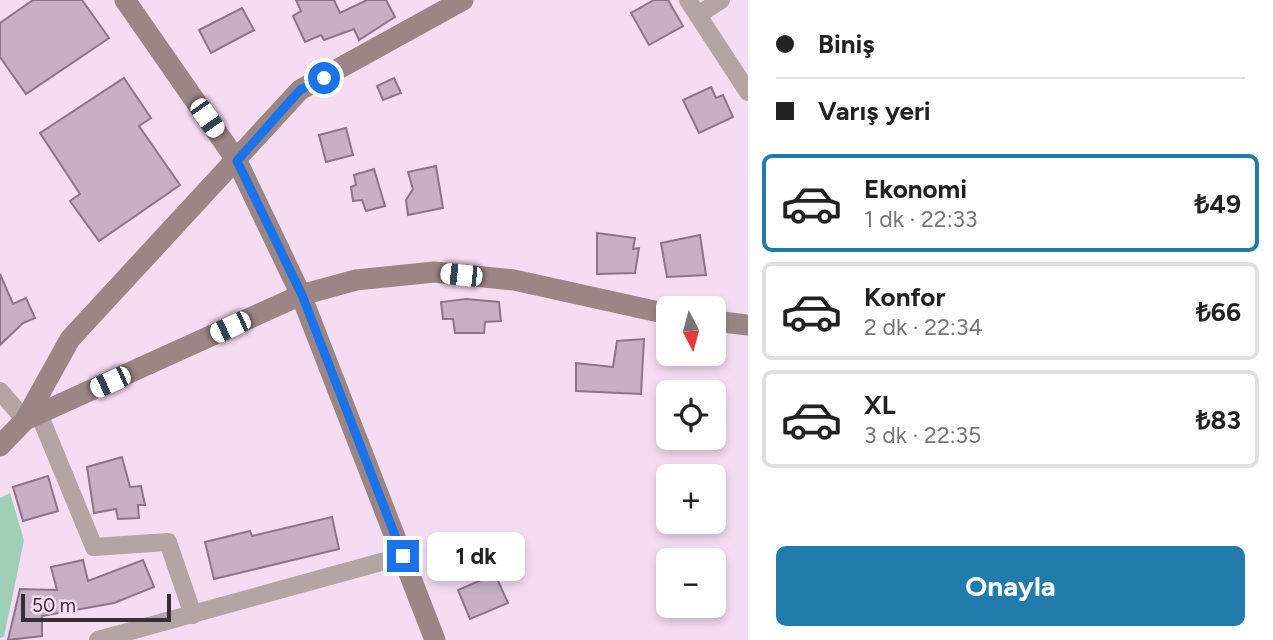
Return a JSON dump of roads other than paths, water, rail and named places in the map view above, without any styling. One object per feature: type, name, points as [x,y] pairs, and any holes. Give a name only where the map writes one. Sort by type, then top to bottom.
[{"type":"street","points":[[125,0],[237,161],[302,295],[435,640]]},
{"type":"street","points":[[32,417],[70,339],[300,90],[463,0]]},
{"type":"street","points":[[721,0],[693,8],[748,92]]},
{"type":"street","points":[[0,446],[32,417],[302,295],[356,280],[435,272],[514,280],[656,311]]},
{"type":"street","points":[[726,322],[748,325]]},
{"type":"street","points":[[0,391],[32,417],[94,547],[169,542],[193,615]]},
{"type":"street","points":[[98,640],[132,636],[193,615],[403,556]]}]
